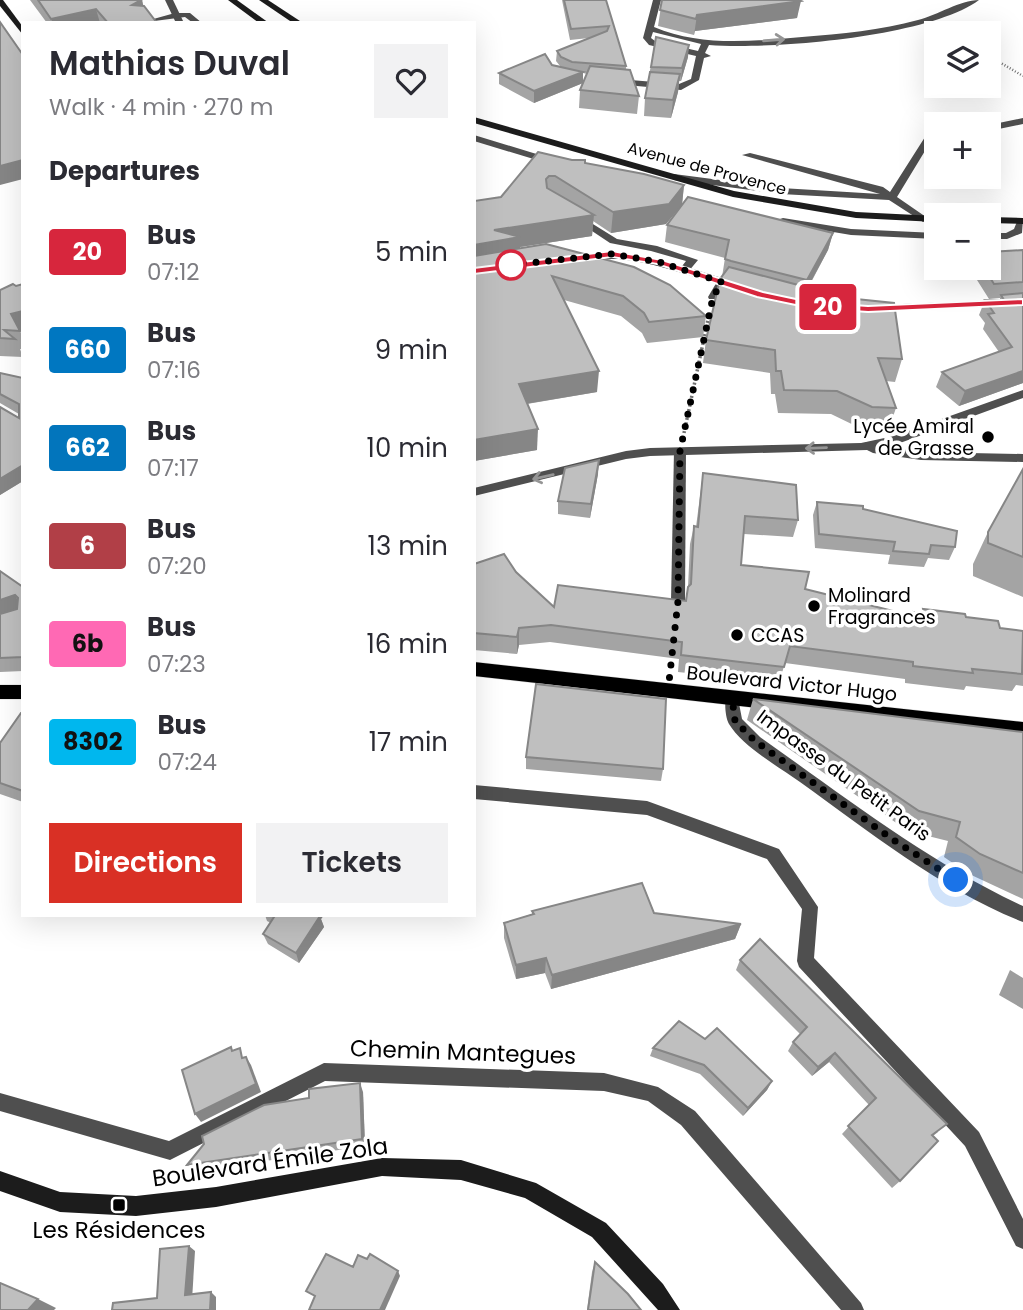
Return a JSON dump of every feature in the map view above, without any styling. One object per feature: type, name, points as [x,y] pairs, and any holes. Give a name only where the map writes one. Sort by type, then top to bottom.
[{"type":"main road","points":[[232,0],[264,21]]},
{"type":"main road","points":[[262,0],[296,21]]},
{"type":"main road","points":[[1,4],[21,30]]},
{"type":"main road","name":"Avenue de Provence","points":[[476,121],[733,194],[856,215],[923,219]]},
{"type":"main road","points":[[1001,220],[1022,221]]},
{"type":"main road","points":[[561,259],[623,255],[684,270],[747,290]]},
{"type":"main road","points":[[868,309],[1023,302]]},
{"type":"main road","name":"Boulevard Victor Hugo","points":[[476,668],[1023,730]]},
{"type":"main road","points":[[0,692],[21,692]]},
{"type":"main road","name":"Boulevard Émile Zola","points":[[0,1181],[60,1202],[136,1206],[216,1197],[382,1167],[461,1170],[529,1190],[599,1230],[656,1291],[670,1310]]},
{"type":"street","points":[[169,0],[176,18]]},
{"type":"street","points":[[657,0],[647,38],[652,43],[703,56]]},
{"type":"street","points":[[650,28],[667,36],[706,43],[751,42],[886,29],[958,10],[975,0]]},
{"type":"street","points":[[156,21],[187,15],[195,21]]},
{"type":"street","points":[[610,81],[681,87],[695,80],[706,43]]},
{"type":"street","points":[[1001,126],[1023,121]]},
{"type":"street","points":[[476,139],[563,165]]},
{"type":"street","points":[[892,197],[924,147]]},
{"type":"street","points":[[747,155],[880,189],[923,219]]},
{"type":"street","points":[[666,176],[781,191],[892,197]]},
{"type":"street","points":[[568,212],[614,241],[653,248],[693,260],[684,270]]},
{"type":"street","points":[[771,219],[850,232],[924,235]]},
{"type":"street","points":[[1001,236],[1019,231],[1022,221]]},
{"type":"street","points":[[713,297],[722,282]]},
{"type":"street","points":[[476,492],[626,455],[680,451],[861,447],[896,440],[1023,394]]},
{"type":"street","points":[[861,447],[921,457],[1023,458]]},
{"type":"street","points":[[678,601],[680,451]]},
{"type":"street","name":"Impasse du Petit Paris","points":[[732,697],[735,721],[755,741],[895,841],[976,892],[1023,914]]},
{"type":"street","points":[[476,792],[647,808],[773,854],[810,907],[805,961],[972,1139],[1023,1239]]},
{"type":"street","name":"Chemin Mantegues","points":[[0,1102],[170,1151],[324,1072],[604,1082],[652,1093],[688,1118],[854,1310]]},
{"type":"path","points":[[1001,64],[1023,76]]},
{"type":"path","points":[[680,451],[713,297]]},
{"type":"shaded area","points":[[1010,970],[1023,978],[1023,1009],[999,995]]},
{"type":"building","points":[[38,0],[141,0],[132,5],[144,6],[155,21],[106,21],[96,9],[51,19]]},
{"type":"building","points":[[564,0],[606,0],[626,66],[572,62],[561,57],[557,51],[607,31],[609,26],[571,29]]},
{"type":"building","points":[[662,0],[801,1],[697,15],[696,19],[660,10]]},
{"type":"building","points":[[0,22],[21,52],[21,161],[0,166]]},
{"type":"building","points":[[656,37],[689,45],[682,68],[651,67]]},
{"type":"building","points":[[545,54],[552,65],[583,72],[534,91],[499,73]]},
{"type":"building","points":[[590,66],[630,70],[639,96],[580,90]]},
{"type":"building","points":[[650,72],[680,74],[673,100],[645,98]]},
{"type":"building","points":[[538,152],[572,160],[585,160],[585,163],[684,185],[669,204],[613,212],[555,176],[549,176],[546,179],[547,188],[594,215],[494,230],[520,237],[476,245],[476,201],[501,197]]},
{"type":"building","points":[[688,197],[833,233],[807,280],[725,259],[729,240],[667,225]]},
{"type":"building","points":[[546,244],[634,267],[670,285],[706,316],[649,322],[644,313],[623,296],[552,276],[599,371],[519,384],[538,429],[476,440],[476,256]]},
{"type":"building","points":[[1023,250],[1023,282],[994,284],[992,280],[1001,280],[1001,251]]},
{"type":"building","points":[[729,267],[802,286],[798,293],[894,303],[902,359],[878,358],[896,408],[872,407],[837,391],[784,390],[781,371],[776,371],[775,350],[706,340],[720,279]]},
{"type":"building","points":[[13,284],[21,285],[21,312],[11,314],[20,331],[4,330],[15,339],[0,338],[0,290]]},
{"type":"building","points":[[1023,293],[1023,371],[965,391],[942,372],[1012,347],[988,314],[994,313],[985,300],[1004,300],[1001,295]]},
{"type":"building","points":[[0,373],[21,378],[21,466],[0,479],[0,407],[19,418],[19,404],[0,394]]},
{"type":"building","points":[[599,460],[591,504],[558,501],[565,468]]},
{"type":"building","points":[[1023,469],[1023,557],[988,543],[988,532]]},
{"type":"building","points":[[703,473],[796,485],[798,520],[745,516],[741,565],[809,572],[805,589],[913,616],[913,612],[924,614],[923,609],[998,621],[1000,628],[1023,631],[1022,674],[972,669],[973,673],[913,666],[913,662],[790,646],[784,667],[681,655],[682,642],[551,625],[519,628],[517,637],[476,633],[476,563],[504,554],[516,572],[554,607],[558,585],[686,601],[691,584],[694,526],[698,527]]},
{"type":"building","points":[[817,502],[863,506],[863,509],[957,531],[955,547],[931,545],[929,554],[893,551],[895,542],[819,534]]},
{"type":"building","points":[[0,571],[21,586],[21,657],[0,658],[0,614],[17,609],[18,598],[15,595],[0,600]]},
{"type":"building","points":[[536,684],[666,699],[663,769],[526,757]]},
{"type":"building","points":[[753,699],[1023,732],[1023,873],[980,854],[956,837],[960,822],[919,811]]},
{"type":"building","points":[[21,713],[21,790],[0,783],[0,743]]},
{"type":"building","points":[[642,883],[654,913],[741,924],[552,975],[546,958],[516,965],[504,923],[534,914],[532,911]]},
{"type":"building","points":[[274,917],[319,917],[296,953],[263,934]]},
{"type":"building","points":[[760,939],[947,1124],[932,1135],[938,1141],[900,1181],[848,1126],[876,1098],[835,1053],[818,1067],[793,1042],[807,1027],[740,960]]},
{"type":"building","points":[[679,1021],[705,1039],[717,1028],[772,1081],[748,1108],[704,1065],[653,1048]]},
{"type":"building","points":[[231,1047],[232,1051],[240,1048],[242,1058],[246,1057],[256,1084],[195,1114],[182,1070]]},
{"type":"building","points":[[360,1083],[362,1139],[187,1165],[204,1144],[202,1136],[264,1105],[309,1098],[309,1089]]},
{"type":"building","points":[[189,1246],[185,1295],[211,1292],[210,1310],[112,1310],[113,1303],[157,1298],[160,1249]]},
{"type":"building","points":[[326,1254],[353,1267],[358,1255],[367,1259],[370,1254],[398,1271],[380,1310],[309,1310],[315,1296],[306,1291]]},
{"type":"building","points":[[595,1262],[628,1294],[641,1310],[588,1310]]},
{"type":"building","points":[[0,1283],[38,1299],[28,1310],[0,1310]]},
{"type":"bus line","name":"20","points":[[476,271],[612,254],[659,262],[792,303],[868,309],[1023,302]]},
{"type":"place","name":"Lycée Amiral de Grasse","points":[[988,437]]},
{"type":"place","name":"Molinard Fragrances","points":[[814,606]]},
{"type":"place","name":"CCAS","points":[[737,635]]},
{"type":"place","name":"Les Résidences","points":[[119,1205]]},
{"type":"route","points":[[511,265],[612,254],[659,262],[722,282],[713,297],[680,451],[678,601],[668,691],[732,697],[735,721],[755,741],[895,841],[956,880]]}]
